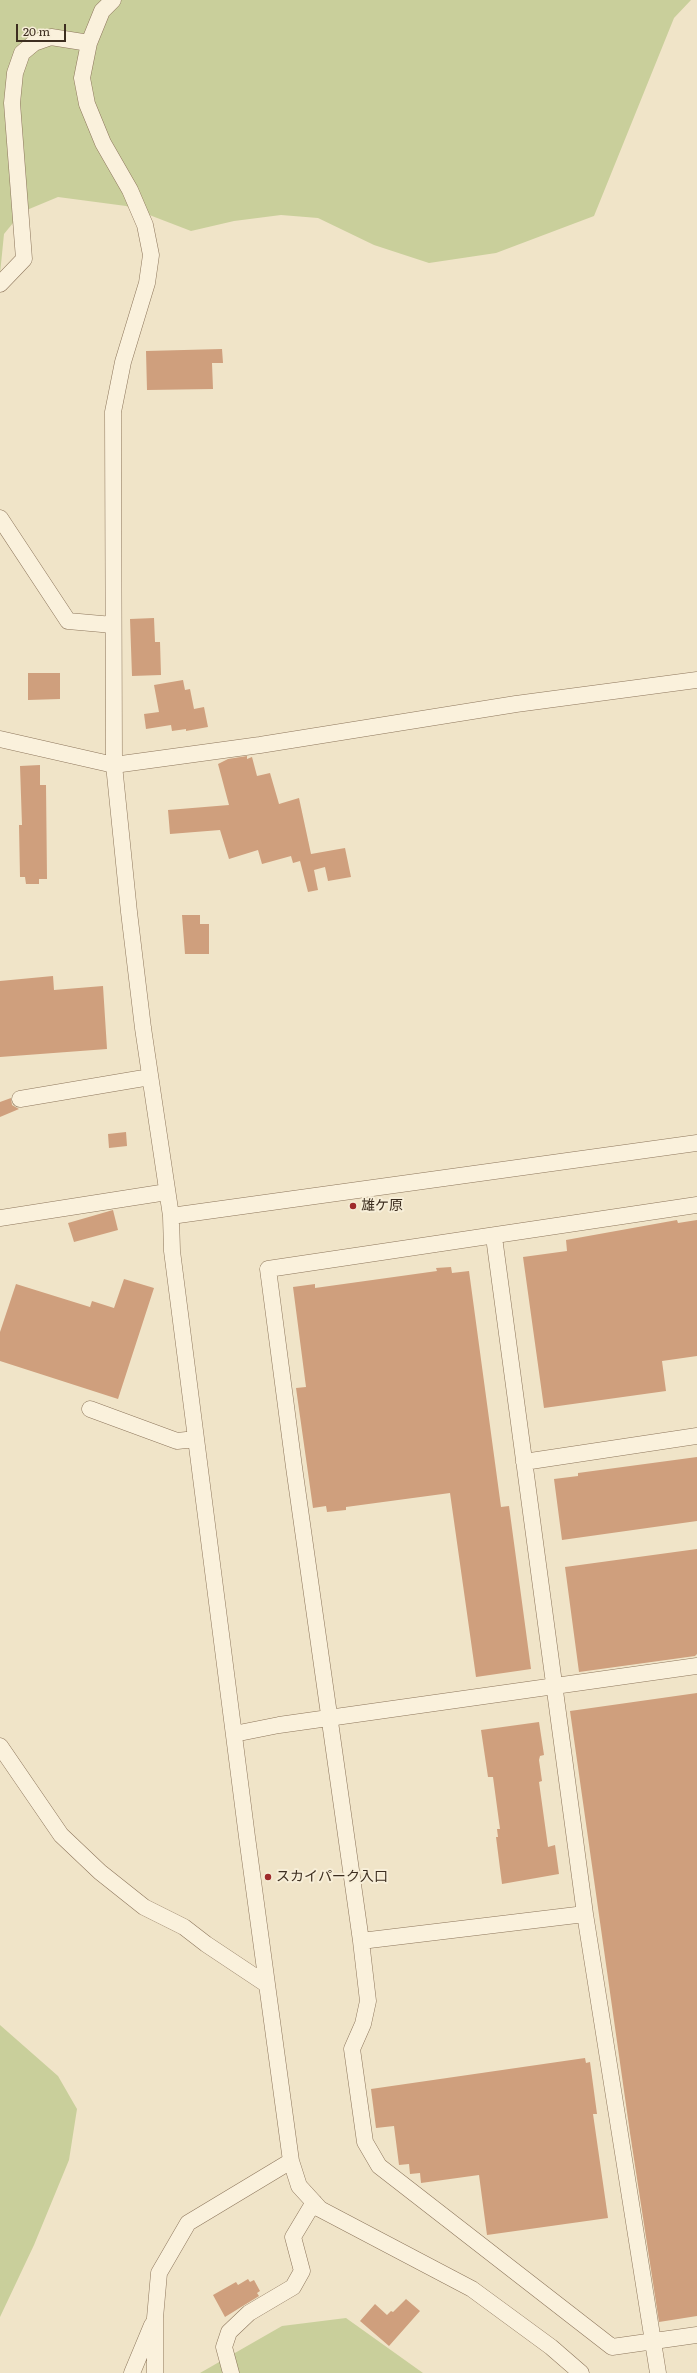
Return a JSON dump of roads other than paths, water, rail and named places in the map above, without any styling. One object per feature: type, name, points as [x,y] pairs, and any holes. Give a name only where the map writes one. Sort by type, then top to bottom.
[{"type":"street","points":[[113,0],[102,11],[89,43],[82,78],[87,104],[103,143],[130,190],[145,225],[151,255],[147,283],[123,362],[113,412],[114,765],[129,912],[150,1077],[167,1192],[172,1251],[266,1984],[291,2161],[298,2186],[320,2209],[472,2289],[552,2347],[581,2373]]},
{"type":"street","points":[[0,284],[24,259],[12,103],[15,73],[22,53],[34,43],[51,37],[89,43]]},
{"type":"street","points":[[0,518],[68,621],[113,625]]},
{"type":"street","points":[[0,739],[114,765],[260,745],[516,704],[697,680]]},
{"type":"street","points":[[20,1099],[150,1077]]},
{"type":"street","points":[[170,1216],[697,1144]]},
{"type":"street","points":[[0,1218],[167,1192]]},
{"type":"street","points":[[697,1205],[268,1269],[329,1719],[361,1941],[368,2002],[363,2024],[352,2049],[365,2142],[379,2166],[612,2347],[697,2335]]},
{"type":"street","points":[[494,1236],[585,1914],[658,2373]]},
{"type":"street","points":[[90,1409],[178,1441],[196,1439]]},
{"type":"street","points":[[524,1462],[697,1436]]},
{"type":"street","points":[[234,1734],[279,1726],[697,1666]]},
{"type":"street","points":[[0,1746],[61,1835],[100,1872],[144,1907],[184,1927],[266,1984]]},
{"type":"street","points":[[361,1941],[585,1914]]},
{"type":"street","points":[[155,2373],[155,2318],[159,2273],[188,2223],[291,2161]]},
{"type":"street","points":[[231,2373],[224,2347],[229,2332],[249,2313],[293,2287],[302,2271],[293,2237],[314,2202]]},
{"type":"street","points":[[132,2373],[155,2318]]},
{"type":"place","name":"雄ケ原","points":[[353,1206]]},
{"type":"place","name":"スカイパーク入口","points":[[268,1877]]}]
